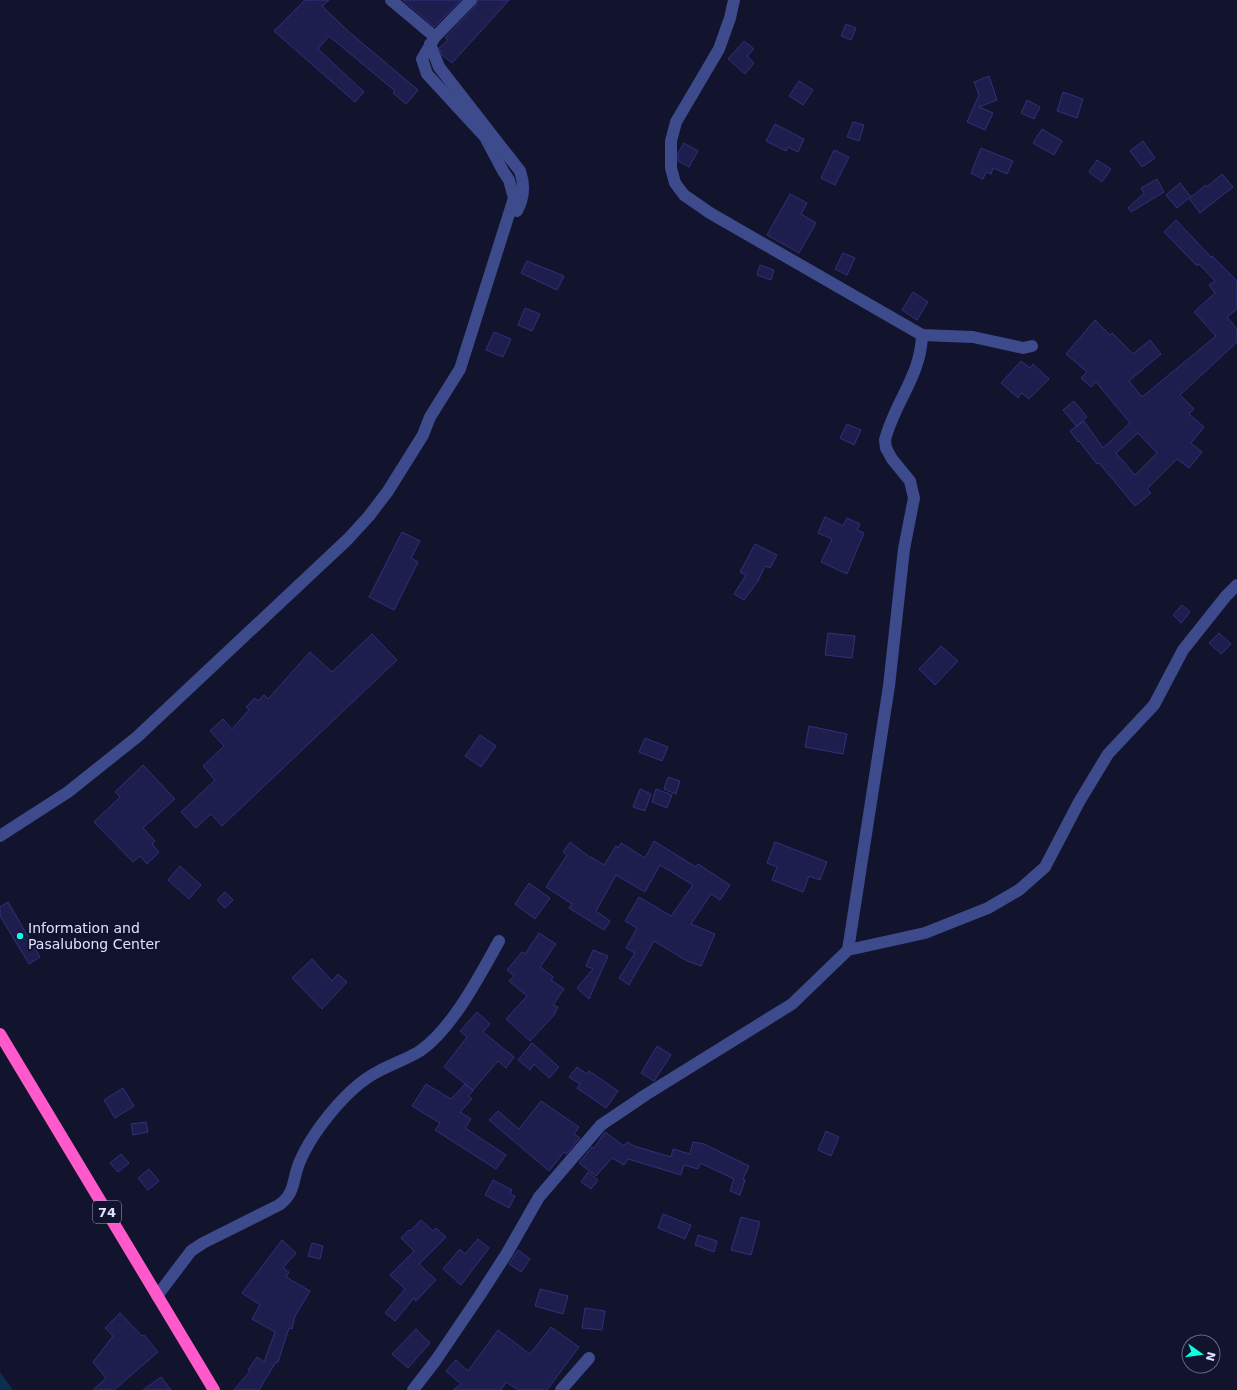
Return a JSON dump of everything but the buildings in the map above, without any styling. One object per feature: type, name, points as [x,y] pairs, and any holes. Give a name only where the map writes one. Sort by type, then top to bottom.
[{"type":"highway","name":"74","points":[[0,1034],[214,1390]]},
{"type":"street","points":[[0,836],[68,792],[137,737],[348,539],[369,516],[388,491],[423,435],[430,418],[460,369],[505,229],[518,210],[522,200],[524,181],[520,171],[439,67],[433,41],[391,0]]},
{"type":"street","points":[[433,41],[471,0]]},
{"type":"street","points":[[734,0],[730,18],[719,49],[676,122],[671,141],[671,168],[675,183],[684,195],[710,213],[922,335],[973,337],[1023,348],[1032,346]]},
{"type":"street","points":[[848,950],[889,686],[904,549],[914,498],[910,481],[892,458],[886,448],[885,440],[917,368],[922,351],[922,335]]},
{"type":"street","points":[[413,1390],[436,1360],[480,1295],[507,1253],[539,1197],[601,1125],[646,1094],[792,1004],[848,950],[925,933],[988,908],[1019,890],[1045,867],[1079,802],[1108,754],[1154,705],[1183,650],[1226,596],[1237,585]]},
{"type":"street","points":[[157,1296],[191,1251],[203,1243],[279,1206],[287,1199],[292,1192],[299,1163],[309,1143],[325,1120],[363,1080],[421,1050],[443,1028],[472,988],[500,941]]},
{"type":"street","points":[[561,1390],[589,1358]]},
{"type":"water","points":[[0,1372],[13,1390],[0,1390]]},
{"type":"place","name":"Information and Pasalubong Center","points":[[20,936]]}]
